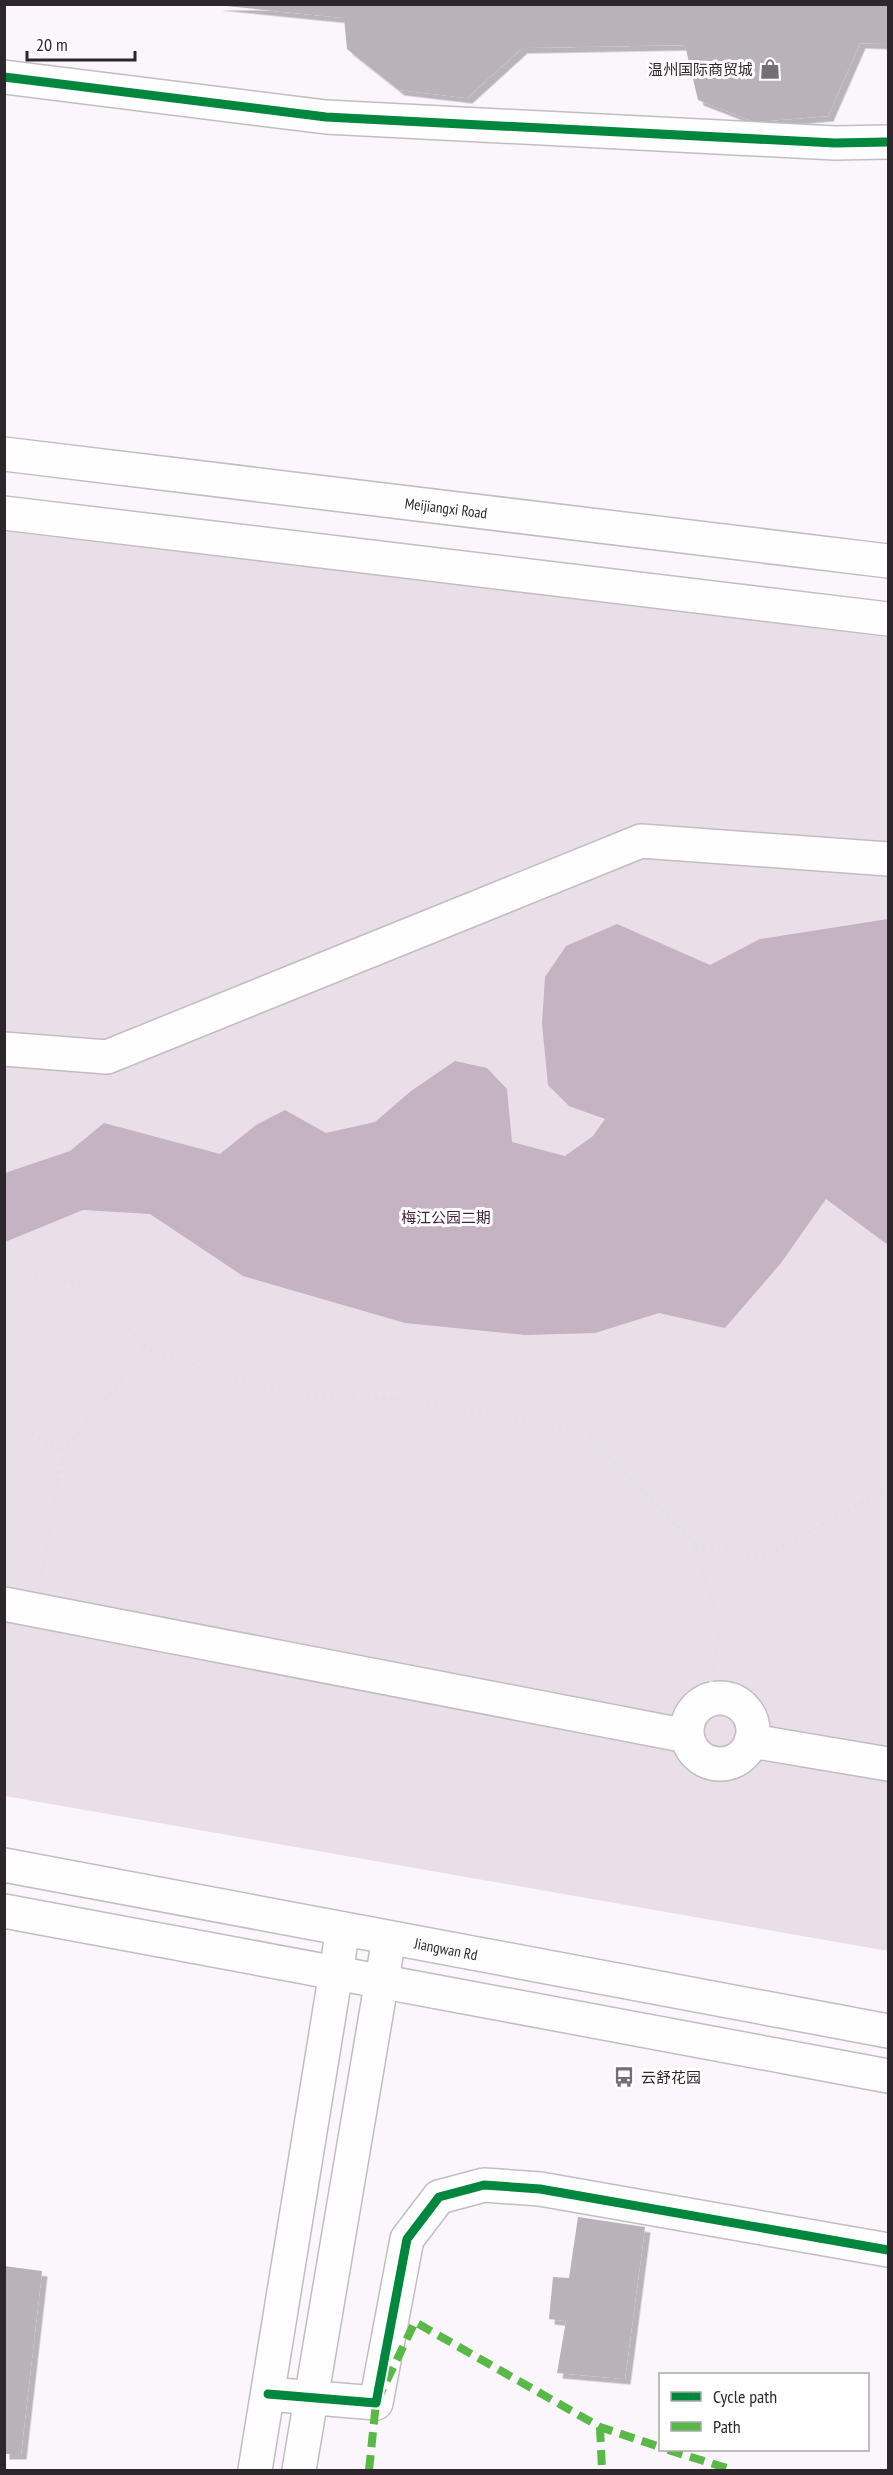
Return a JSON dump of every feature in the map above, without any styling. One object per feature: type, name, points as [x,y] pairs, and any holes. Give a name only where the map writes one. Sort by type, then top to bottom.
[{"type":"main road","points":[[4,77],[326,117],[835,143],[888,142]]},
{"type":"main road","name":"Meijiangxi Road","points":[[4,454],[888,561]]},
{"type":"main road","points":[[4,513],[888,619]]},
{"type":"main road","points":[[4,1049],[107,1058],[641,841],[888,859]]},
{"type":"main road","points":[[20,1607],[687,1736]]},
{"type":"main road","points":[[718,1698],[739,1703],[751,1720],[753,1730],[751,1741],[738,1758],[717,1764],[697,1755],[687,1736],[692,1714],[708,1700],[718,1698]]},
{"type":"main road","points":[[751,1741],[888,1764]]},
{"type":"main road","name":"Jiangwan Rd","points":[[4,1865],[888,2031]]},
{"type":"main road","points":[[4,1911],[888,2076]]},
{"type":"main road","points":[[255,2470],[343,1929]]},
{"type":"main road","points":[[298,2470],[389,1938]]},
{"type":"main road","points":[[267,2394],[376,2403],[407,2239],[439,2198],[484,2185],[540,2189],[888,2250]]},
{"type":"path","points":[[4,1283],[36,1278],[78,1283],[147,1349],[288,1394],[411,1399],[589,1436],[696,1545],[720,1628],[708,1700]]},
{"type":"path","points":[[20,1607],[63,1450],[147,1349]]},
{"type":"path","points":[[4,1421],[63,1450]]},
{"type":"path","points":[[696,1545],[765,1556],[888,1488]]},
{"type":"green space","name":"梅江公园二期","points":[[4,524],[888,637],[888,1951],[5,1796]]},
{"type":"shaded area","points":[[888,919],[888,1245],[826,1199],[781,1263],[725,1328],[659,1313],[595,1333],[525,1335],[405,1323],[243,1276],[150,1214],[83,1210],[5,1242],[5,1173],[70,1151],[104,1123],[220,1154],[256,1125],[285,1110],[326,1133],[375,1122],[411,1091],[455,1061],[487,1068],[507,1089],[512,1142],[565,1156],[593,1136],[605,1119],[569,1106],[548,1085],[542,1024],[545,977],[566,946],[617,924],[710,965],[760,939]]},
{"type":"building","name":"温州国际商贸城","points":[[216,5],[888,5],[888,44],[860,43],[828,116],[755,122],[698,100],[685,45],[522,48],[467,98],[399,90],[347,49],[344,18]]},
{"type":"building","points":[[578,2217],[645,2227],[625,2379],[557,2373],[566,2321],[549,2319],[553,2277],[569,2278]]},
{"type":"building","points":[[4,2266],[42,2271],[21,2454],[4,2454]]},
{"type":"marked path","points":[[369,2470],[376,2403],[415,2322],[600,2427],[659,2447]]},
{"type":"marked path","points":[[600,2427],[602,2470]]},
{"type":"marked path","points":[[671,2451],[733,2470]]},
{"type":"cycle path","points":[[4,77],[326,117],[835,143],[888,142]]},
{"type":"cycle path","points":[[268,2394],[376,2403],[407,2239],[439,2197],[484,2185],[540,2189],[888,2250]]},
{"type":"place","name":"温州国际商贸城","points":[[770,69]]},
{"type":"place","name":"云舒花园","points":[[624,2077]]}]
